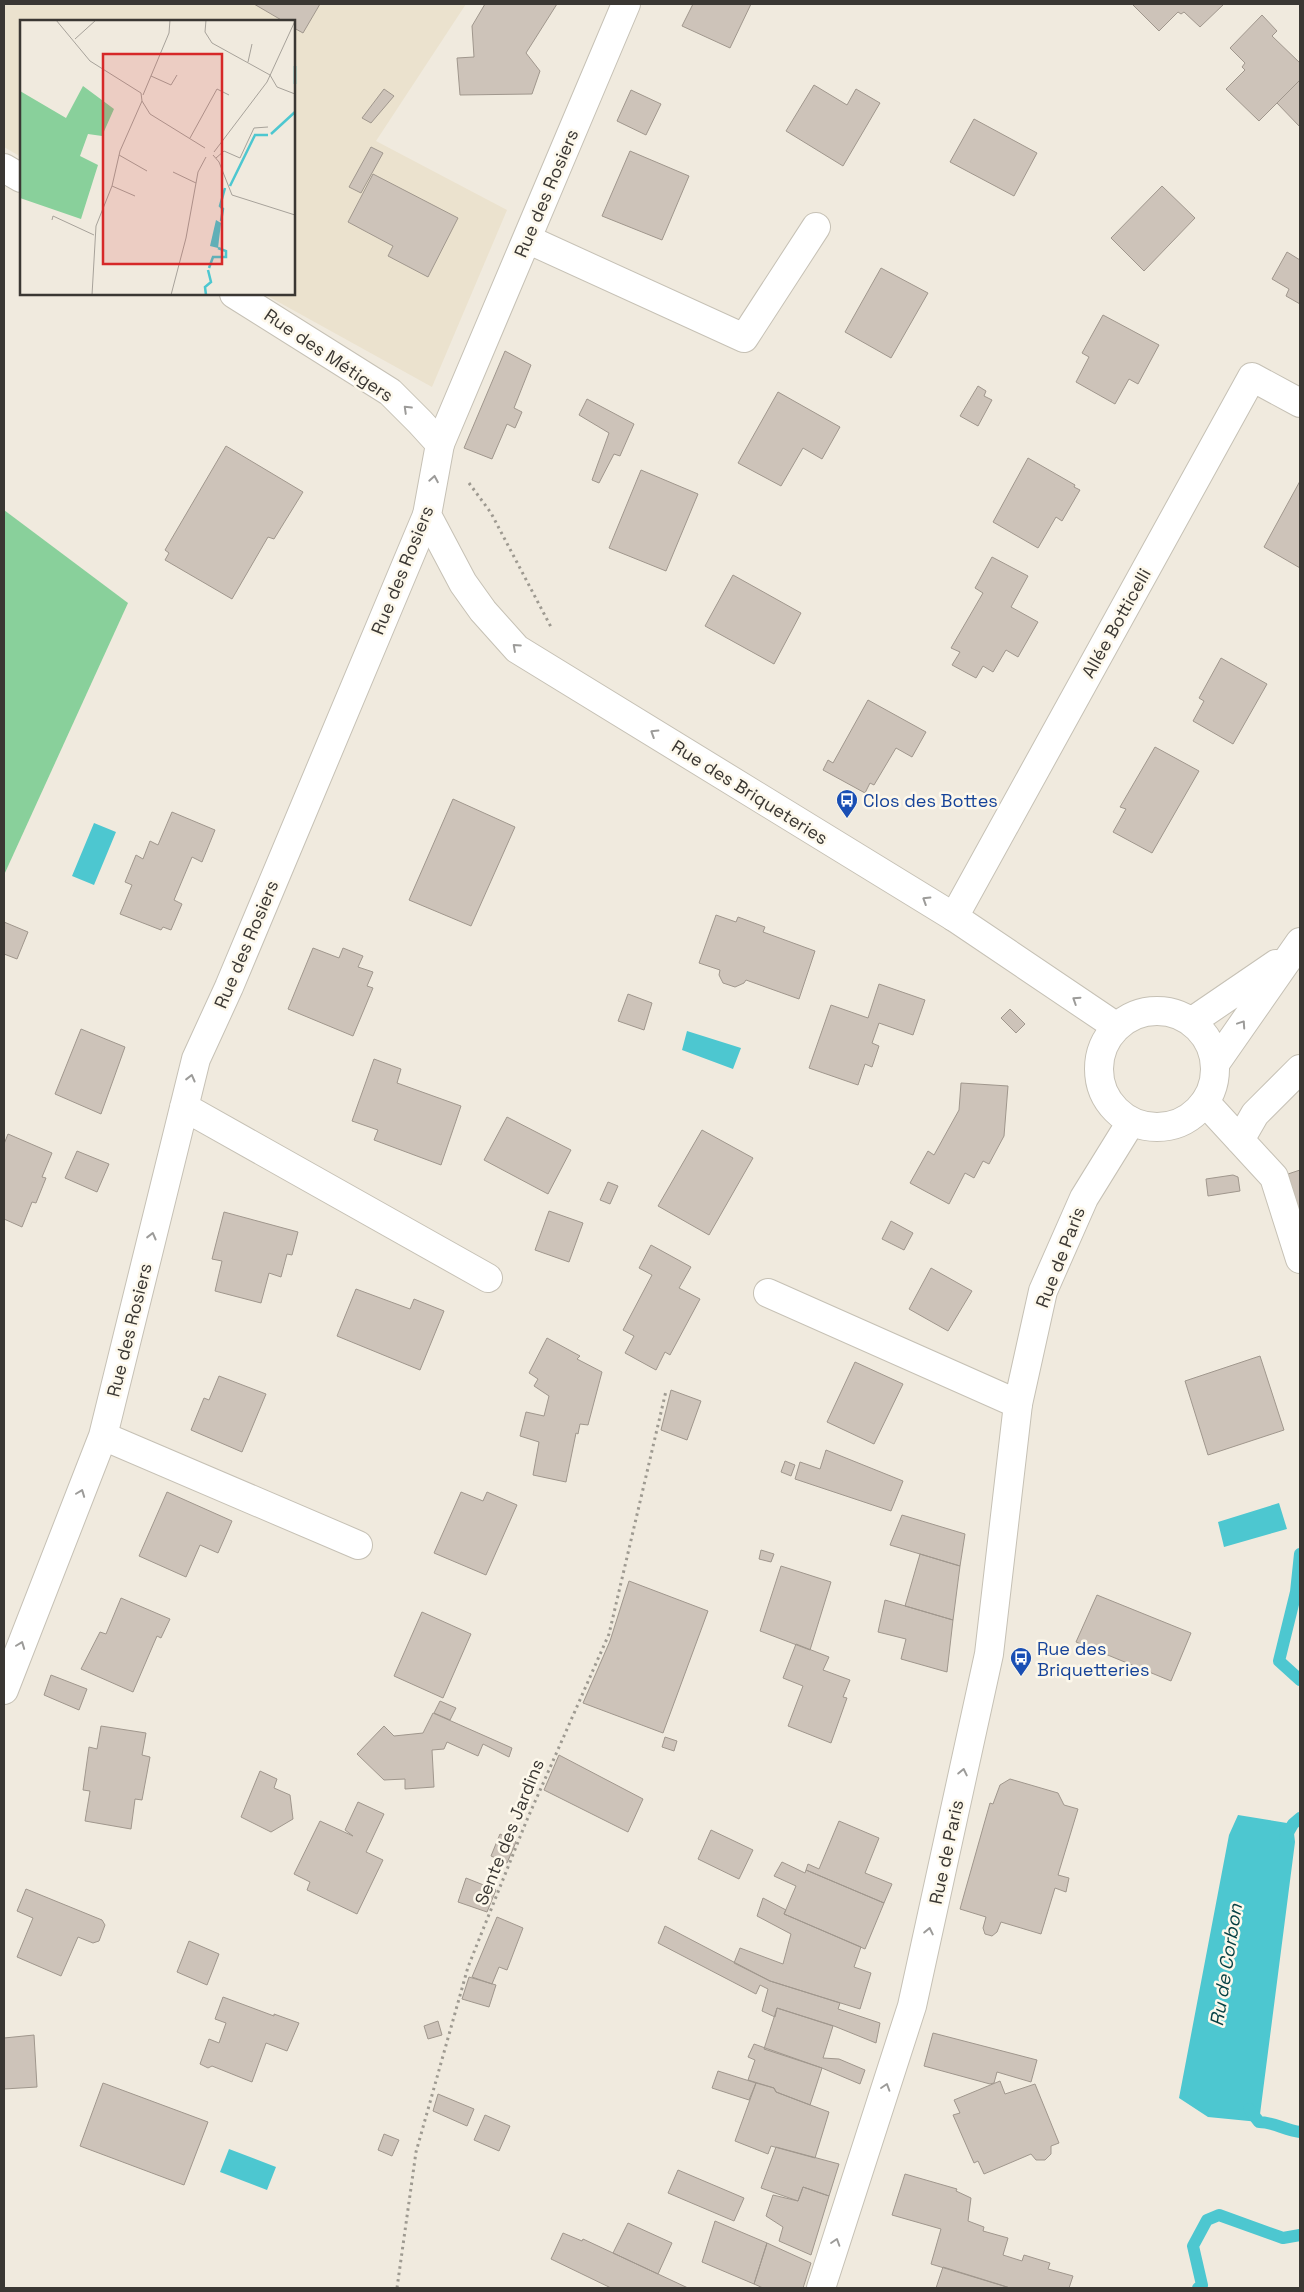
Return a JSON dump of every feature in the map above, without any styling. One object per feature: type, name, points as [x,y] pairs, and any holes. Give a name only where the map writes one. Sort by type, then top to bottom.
[{"type":"street","name":"Rue des Rosiers","points":[[4,1690],[103,1436],[196,1059],[428,514],[440,444],[626,4]]},
{"type":"street","points":[[4,168],[20,177]]},
{"type":"street","points":[[527,239],[744,338],[816,227]]},
{"type":"street","name":"Rue des Métigers","points":[[236,295],[390,392],[440,444]]},
{"type":"street","name":"Allée Botticelli","points":[[954,917],[1252,378],[1300,403]]},
{"type":"street","name":"Rue des Briqueteries","points":[[428,514],[463,583],[483,612],[517,649],[954,917],[1117,1027]]},
{"type":"street","points":[[1191,1022],[1295,948]]},
{"type":"street","points":[[1215,1064],[1295,948]]},
{"type":"street","points":[[1161,1011],[1177,1015],[1191,1022],[1207,1041],[1215,1064],[1214,1084],[1205,1102],[1194,1114],[1180,1124],[1164,1128],[1147,1127],[1131,1122],[1115,1111],[1104,1096],[1098,1078],[1099,1059],[1105,1041],[1117,1027],[1130,1017],[1145,1012],[1161,1011]]},
{"type":"street","points":[[1240,1140],[1256,1114],[1300,1069]]},
{"type":"street","points":[[1205,1102],[1274,1177],[1300,1259]]},
{"type":"street","points":[[184,1107],[488,1278]]},
{"type":"street","name":"Rue de Paris","points":[[821,2288],[912,2006],[989,1654],[1018,1404],[1043,1291],[1084,1198],[1131,1122]]},
{"type":"street","points":[[768,1293],[1018,1404]]},
{"type":"street","points":[[103,1436],[358,1545]]},
{"type":"path","points":[[440,444],[491,512],[552,629]]},
{"type":"path","name":"Sente des Jardins","points":[[397,2288],[416,2152],[468,1967],[537,1797],[609,1634],[666,1391]]},
{"type":"shaded area","points":[[4,4],[466,4],[376,141],[507,210],[432,387],[266,295],[295,295],[295,20],[20,20],[20,156],[4,147]]},
{"type":"green space","points":[[4,510],[128,603],[4,875]]},
{"type":"water","points":[[94,823],[116,832],[94,885],[72,876]]},
{"type":"water","points":[[687,1031],[741,1048],[733,1069],[682,1050]]},
{"type":"water","points":[[1279,1503],[1287,1529],[1224,1547],[1218,1522]]},
{"type":"water","points":[[1238,1815],[1293,1824],[1295,1842],[1259,2122],[1208,2117],[1179,2098],[1229,1835]]},
{"type":"water","points":[[229,2149],[276,2167],[267,2190],[220,2172]]},
{"type":"building","points":[[254,4],[320,4],[303,33],[295,29],[295,20],[281,20]]},
{"type":"building","points":[[485,4],[557,4],[526,53],[540,71],[532,94],[460,95],[457,58],[474,57],[472,26]]},
{"type":"building","points":[[693,4],[751,4],[730,48],[682,26]]},
{"type":"building","points":[[1132,4],[1224,4],[1200,27],[1184,12],[1181,14],[1178,12],[1159,31]]},
{"type":"building","points":[[1262,15],[1277,31],[1272,36],[1300,63],[1300,80],[1259,121],[1226,89],[1245,70],[1242,67],[1245,63],[1230,48]]},
{"type":"building","points":[[1300,80],[1300,127],[1277,103]]},
{"type":"building","points":[[814,85],[847,105],[856,89],[880,103],[843,166],[786,131]]},
{"type":"building","points":[[384,89],[394,96],[371,123],[362,118]]},
{"type":"building","points":[[631,90],[661,104],[646,135],[617,121]]},
{"type":"building","points":[[974,119],[1037,153],[1014,196],[950,162]]},
{"type":"building","points":[[371,147],[383,153],[361,193],[349,187]]},
{"type":"building","points":[[630,151],[689,176],[662,240],[602,216]]},
{"type":"building","points":[[373,174],[458,218],[428,277],[388,256],[393,246],[348,222]]},
{"type":"building","points":[[1162,186],[1195,218],[1144,271],[1111,238]]},
{"type":"building","points":[[1287,252],[1300,260],[1300,304],[1286,296],[1289,289],[1272,279]]},
{"type":"building","points":[[881,268],[928,293],[891,358],[845,332]]},
{"type":"building","points":[[1103,315],[1159,345],[1138,384],[1129,379],[1115,404],[1076,382],[1089,357],[1082,353]]},
{"type":"building","points":[[505,351],[531,365],[514,408],[522,412],[515,428],[507,424],[492,459],[464,448]]},
{"type":"building","points":[[978,386],[986,391],[984,396],[992,400],[978,426],[960,416]]},
{"type":"building","points":[[778,392],[840,427],[822,459],[803,448],[781,486],[738,463]]},
{"type":"building","points":[[587,399],[634,424],[620,456],[614,454],[599,483],[592,480],[609,433],[579,415]]},
{"type":"building","points":[[226,446],[303,492],[274,539],[268,537],[232,599],[165,560],[169,553],[165,550]]},
{"type":"building","points":[[1028,458],[1075,485],[1074,487],[1080,490],[1062,521],[1056,517],[1038,548],[993,522]]},
{"type":"building","points":[[641,470],[698,494],[666,571],[609,548]]},
{"type":"building","points":[[1300,481],[1300,568],[1264,547]]},
{"type":"building","points":[[992,557],[1028,576],[1011,607],[1038,622],[1018,657],[1006,650],[993,672],[983,666],[976,678],[952,665],[960,652],[951,648],[983,593],[975,588]]},
{"type":"building","points":[[733,575],[801,613],[774,664],[705,626]]},
{"type":"building","points":[[1221,658],[1267,684],[1233,744],[1193,721],[1204,701],[1199,698]]},
{"type":"building","points":[[868,700],[926,732],[912,757],[896,748],[874,785],[870,783],[865,793],[823,770],[828,760],[833,763]]},
{"type":"building","points":[[1155,747],[1199,771],[1152,853],[1113,832],[1126,809],[1120,807]]},
{"type":"building","points":[[453,799],[515,827],[471,926],[409,900]]},
{"type":"building","points":[[172,812],[215,830],[202,862],[192,857],[174,900],[182,904],[171,930],[163,927],[161,930],[120,914],[132,885],[125,882],[136,855],[143,859],[150,841],[158,845]]},
{"type":"building","points":[[716,915],[736,922],[738,917],[765,927],[763,932],[815,951],[799,999],[746,980],[735,987],[723,983],[719,975],[720,970],[699,963]]},
{"type":"building","points":[[4,922],[28,932],[17,959],[4,954]]},
{"type":"building","points":[[313,948],[339,958],[343,948],[363,956],[358,967],[373,972],[367,986],[373,988],[353,1036],[288,1009]]},
{"type":"building","points":[[879,984],[925,1000],[913,1035],[879,1023],[872,1043],[879,1046],[872,1067],[865,1064],[858,1085],[809,1068],[831,1005],[868,1018]]},
{"type":"building","points":[[628,994],[652,1003],[644,1030],[618,1021]]},
{"type":"building","points":[[1010,1009],[1025,1024],[1016,1033],[1001,1018]]},
{"type":"building","points":[[81,1029],[125,1047],[101,1114],[55,1094]]},
{"type":"building","points":[[374,1059],[401,1069],[397,1083],[461,1106],[441,1165],[374,1140],[378,1130],[352,1121]]},
{"type":"building","points":[[961,1083],[1008,1086],[1004,1136],[989,1164],[983,1161],[974,1178],[965,1173],[949,1204],[910,1183],[928,1151],[934,1155],[959,1110]]},
{"type":"building","points":[[507,1117],[571,1150],[548,1194],[484,1160]]},
{"type":"building","points":[[702,1130],[753,1158],[709,1235],[658,1206]]},
{"type":"building","points":[[8,1134],[52,1153],[42,1177],[46,1178],[36,1203],[32,1202],[22,1227],[4,1219],[4,1144]]},
{"type":"building","points":[[77,1151],[109,1164],[97,1192],[65,1178]]},
{"type":"building","points":[[1300,1170],[1300,1207],[1297,1208],[1288,1174]]},
{"type":"building","points":[[1233,1175],[1238,1177],[1240,1191],[1208,1196],[1206,1179]]},
{"type":"building","points":[[608,1182],[618,1186],[610,1204],[600,1200]]},
{"type":"building","points":[[549,1211],[583,1223],[569,1262],[535,1250]]},
{"type":"building","points":[[224,1212],[298,1232],[292,1255],[287,1254],[281,1277],[269,1273],[261,1303],[215,1291],[222,1261],[212,1259]]},
{"type":"building","points":[[891,1221],[913,1233],[904,1250],[882,1239]]},
{"type":"building","points":[[651,1245],[691,1267],[679,1288],[700,1299],[670,1355],[665,1352],[656,1370],[625,1353],[634,1336],[623,1330],[652,1275],[639,1268]]},
{"type":"building","points":[[931,1268],[972,1291],[948,1331],[909,1309]]},
{"type":"building","points":[[356,1289],[410,1309],[414,1299],[444,1311],[420,1370],[337,1336]]},
{"type":"building","points":[[547,1338],[580,1356],[577,1359],[602,1372],[588,1425],[580,1424],[578,1434],[576,1433],[566,1482],[533,1475],[539,1442],[520,1436],[526,1412],[544,1416],[549,1396],[534,1386],[538,1379],[529,1373]]},
{"type":"building","points":[[1260,1356],[1284,1430],[1208,1455],[1185,1381]]},
{"type":"building","points":[[855,1362],[903,1384],[874,1444],[827,1422]]},
{"type":"building","points":[[219,1376],[266,1394],[242,1452],[191,1430],[204,1398],[209,1400]]},
{"type":"building","points":[[671,1390],[701,1401],[687,1440],[661,1430]]},
{"type":"building","points":[[826,1450],[903,1481],[891,1511],[795,1479],[800,1462],[820,1469]]},
{"type":"building","points":[[785,1461],[795,1465],[791,1476],[781,1472]]},
{"type":"building","points":[[167,1492],[232,1521],[218,1553],[200,1545],[186,1577],[139,1556]]},
{"type":"building","points":[[461,1492],[483,1501],[487,1492],[517,1505],[486,1575],[434,1553]]},
{"type":"building","points":[[902,1515],[965,1534],[960,1566],[890,1545]]},
{"type":"building","points":[[761,1550],[774,1554],[771,1562],[759,1559]]},
{"type":"building","points":[[920,1554],[960,1566],[953,1620],[905,1606]]},
{"type":"building","points":[[781,1566],[831,1582],[810,1650],[760,1631]]},
{"type":"building","points":[[629,1581],[708,1611],[663,1733],[583,1703],[610,1641]]},
{"type":"building","points":[[1097,1595],[1191,1633],[1171,1681],[1076,1642]]},
{"type":"building","points":[[121,1598],[170,1619],[161,1638],[157,1636],[133,1692],[81,1669],[100,1632],[106,1634]]},
{"type":"building","points":[[885,1600],[953,1620],[947,1672],[901,1659],[906,1639],[878,1632]]},
{"type":"building","points":[[422,1612],[471,1634],[443,1698],[394,1676]]},
{"type":"building","points":[[796,1644],[829,1657],[823,1670],[850,1680],[843,1697],[847,1698],[831,1743],[788,1726],[803,1686],[783,1678]]},
{"type":"building","points":[[51,1675],[87,1689],[79,1710],[44,1695]]},
{"type":"building","points":[[440,1701],[456,1708],[450,1720],[434,1713]]},
{"type":"building","points":[[433,1713],[512,1748],[509,1757],[483,1744],[478,1756],[447,1742],[444,1749],[432,1750],[434,1787],[405,1789],[405,1779],[384,1780],[357,1754],[384,1726],[394,1736],[423,1733]]},
{"type":"building","points":[[101,1726],[146,1733],[142,1755],[150,1757],[142,1800],[135,1799],[131,1829],[85,1821],[90,1791],[83,1790],[89,1747],[97,1749]]},
{"type":"building","points":[[665,1737],[677,1741],[674,1751],[662,1747]]},
{"type":"building","points":[[559,1755],[643,1799],[628,1832],[544,1790]]},
{"type":"building","points":[[260,1771],[277,1779],[274,1788],[290,1795],[293,1819],[271,1832],[241,1817]]},
{"type":"building","points":[[1010,1779],[1058,1793],[1064,1805],[1078,1809],[1058,1875],[1069,1878],[1066,1892],[1055,1888],[1041,1934],[1001,1922],[997,1932],[992,1936],[985,1934],[983,1928],[986,1917],[960,1909],[990,1803],[993,1804],[1000,1785]]},
{"type":"building","points":[[358,1802],[384,1814],[366,1852],[383,1860],[357,1914],[307,1890],[310,1882],[294,1874],[320,1821],[353,1836],[345,1830]]},
{"type":"building","points":[[839,1821],[879,1838],[865,1873],[892,1884],[884,1903],[806,1870],[808,1864],[819,1869]]},
{"type":"building","points":[[711,1830],[753,1850],[739,1879],[698,1859]]},
{"type":"building","points":[[500,1834],[516,1842],[507,1863],[491,1856]]},
{"type":"building","points":[[782,1862],[805,1873],[806,1870],[884,1903],[865,1949],[784,1914],[796,1886],[774,1876]]},
{"type":"building","points":[[466,1878],[496,1890],[487,1912],[458,1902]]},
{"type":"building","points":[[26,1889],[102,1920],[105,1925],[99,1941],[93,1943],[78,1937],[61,1976],[17,1957],[33,1918],[17,1911]]},
{"type":"building","points":[[763,1898],[786,1910],[784,1914],[861,1947],[854,1967],[871,1973],[860,2009],[770,1981],[734,1963],[740,1948],[783,1964],[791,1934],[757,1916]]},
{"type":"building","points":[[497,1917],[523,1928],[507,1970],[499,1967],[492,1984],[472,1977]]},
{"type":"building","points":[[665,1926],[770,1981],[840,2003],[838,2009],[880,2023],[876,2043],[834,2026],[777,2008],[775,2017],[762,2011],[768,1989],[760,1985],[756,1994],[658,1943]]},
{"type":"building","points":[[189,1941],[219,1954],[207,1985],[177,1972]]},
{"type":"building","points":[[469,1977],[496,1985],[489,2007],[462,1999]]},
{"type":"building","points":[[223,1997],[299,2023],[287,2051],[266,2043],[252,2082],[212,2066],[208,2068],[200,2064],[209,2039],[219,2043],[226,2023],[215,2019]]},
{"type":"building","points":[[777,2008],[833,2026],[823,2058],[839,2059],[865,2070],[860,2084],[822,2068],[764,2049]]},
{"type":"building","points":[[438,2021],[442,2035],[428,2039],[424,2026]]},
{"type":"building","points":[[933,2033],[1037,2060],[1031,2082],[997,2072],[994,2083],[990,2084],[924,2066]]},
{"type":"building","points":[[34,2035],[37,2087],[4,2089],[4,2038]]},
{"type":"building","points":[[754,2044],[822,2068],[810,2105],[776,2092],[774,2088],[748,2080],[755,2060],[748,2057]]},
{"type":"building","points":[[718,2071],[756,2083],[749,2100],[712,2088]]},
{"type":"building","points":[[1000,2081],[1005,2094],[1035,2084],[1059,2143],[1051,2146],[1051,2154],[1045,2160],[1036,2160],[1031,2154],[984,2174],[978,2161],[974,2163],[953,2115],[960,2113],[954,2100]]},
{"type":"building","points":[[103,2083],[208,2122],[184,2185],[80,2146]]},
{"type":"building","points":[[756,2083],[774,2088],[776,2092],[829,2112],[815,2158],[771,2146],[768,2154],[735,2141]]},
{"type":"building","points":[[438,2094],[474,2109],[467,2126],[433,2111]]},
{"type":"building","points":[[485,2115],[510,2126],[499,2151],[474,2140]]},
{"type":"building","points":[[384,2134],[399,2140],[392,2156],[378,2150]]},
{"type":"building","points":[[776,2147],[839,2164],[829,2196],[803,2187],[798,2201],[761,2188]]},
{"type":"building","points":[[678,2170],[744,2198],[734,2221],[668,2193]]},
{"type":"building","points":[[905,2174],[957,2189],[956,2191],[971,2198],[968,2221],[984,2227],[983,2231],[1008,2238],[1003,2255],[1022,2261],[1024,2255],[1050,2263],[1048,2269],[1073,2276],[1069,2288],[1010,2288],[931,2264],[941,2229],[892,2215]]},
{"type":"building","points":[[803,2187],[829,2196],[811,2255],[779,2241],[783,2227],[766,2216],[773,2195],[798,2201]]},
{"type":"building","points":[[715,2221],[767,2243],[754,2284],[702,2262]]},
{"type":"building","points":[[628,2223],[672,2243],[658,2274],[613,2253]]},
{"type":"building","points":[[563,2233],[582,2241],[583,2239],[688,2288],[611,2288],[551,2259]]},
{"type":"building","points":[[767,2243],[811,2263],[803,2288],[763,2288],[754,2284]]},
{"type":"building","points":[[943,2267],[1001,2285],[1010,2288],[936,2288]]},
{"type":"waterway","name":"Ru de Corbon","points":[[1300,1554],[1296,1592],[1279,1661],[1300,1680]]},
{"type":"waterway","name":"Ru de Corbon","points":[[1285,1838],[1293,1824],[1300,1818]]},
{"type":"waterway","points":[[1249,2109],[1259,2122],[1300,2132]]},
{"type":"waterway","points":[[1198,2288],[1202,2285],[1193,2246],[1207,2220],[1219,2215],[1283,2238],[1300,2235]]},
{"type":"place","name":"Clos des Bottes","points":[[847,819]]},
{"type":"place","name":"Rue des Briquetteries","points":[[1021,1677]]}]
